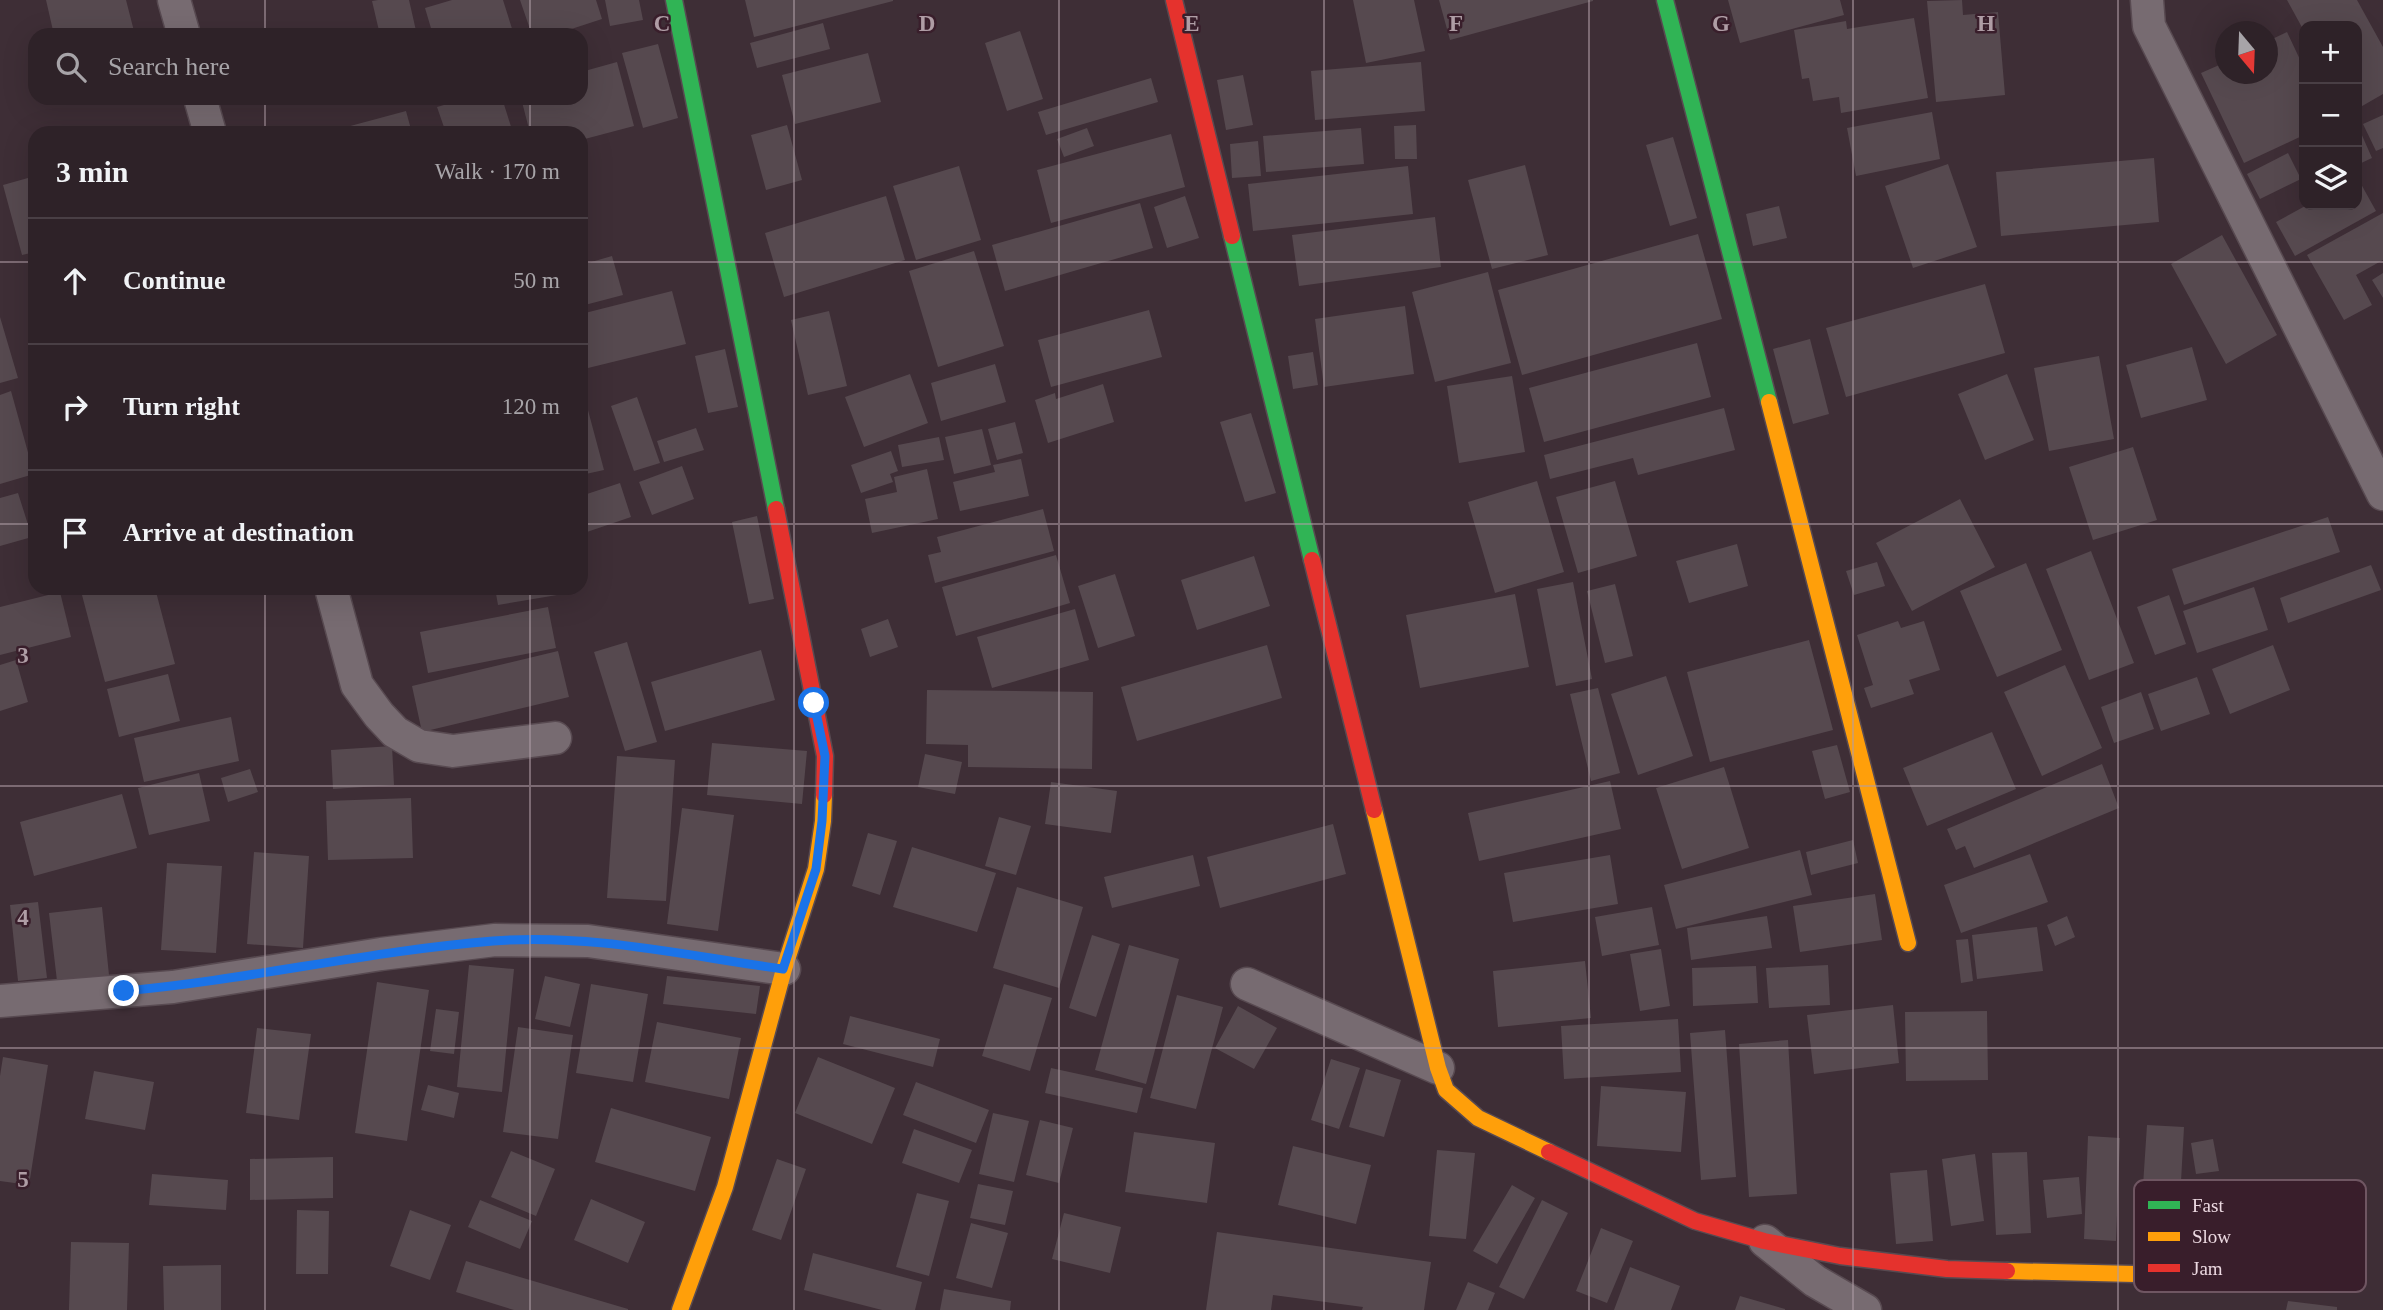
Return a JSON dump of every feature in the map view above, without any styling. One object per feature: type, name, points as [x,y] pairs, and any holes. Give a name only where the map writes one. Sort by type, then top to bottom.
[{"type":"street","points":[[174,0],[182,28]]},
{"type":"street","points":[[674,0],[825,756],[822,821],[816,869],[783,969],[725,1187],[680,1310]]},
{"type":"street","points":[[1174,0],[1438,1068],[1446,1090],[1478,1118],[1488,1123],[1695,1221],[1764,1241],[1840,1256],[1947,1269],[2134,1274]]},
{"type":"street","points":[[1665,0],[1908,943]]},
{"type":"street","points":[[2147,0],[2149,26],[2383,494]]},
{"type":"street","points":[[203,105],[208,126]]},
{"type":"street","points":[[333,595],[357,685],[395,732],[419,746],[453,751],[555,738]]},
{"type":"street","points":[[0,1001],[173,987],[381,954],[495,940],[588,941],[783,969]]},
{"type":"street","points":[[1247,984],[1438,1068]]},
{"type":"street","points":[[1764,1241],[1815,1281],[1865,1310]]},
{"type":"building","points":[[46,0],[126,0],[133,28],[52,28]]},
{"type":"building","points":[[409,0],[415,28],[378,28],[372,1]]},
{"type":"building","points":[[452,0],[503,0],[512,28],[431,28],[425,8]]},
{"type":"building","points":[[520,0],[596,0],[602,19],[574,28],[530,28]]},
{"type":"building","points":[[605,0],[639,0],[643,20],[610,26]]},
{"type":"building","points":[[745,0],[893,0],[893,1],[754,37]]},
{"type":"building","points":[[1353,0],[1414,0],[1425,51],[1366,63]]},
{"type":"building","points":[[1439,0],[1593,0],[1593,1],[1450,40]]},
{"type":"building","points":[[1728,0],[1840,0],[1844,15],[1740,43]]},
{"type":"building","points":[[1962,0],[1963,15],[1998,12],[2005,95],[1936,102],[1927,1]]},
{"type":"building","points":[[2287,0],[2357,0],[2383,47],[2383,94],[2362,106],[2362,21],[2299,22]]},
{"type":"building","points":[[1914,18],[1928,98],[1841,113],[1839,97],[1813,101],[1809,78],[1802,79],[1794,30],[1846,21],[1847,29]]},
{"type":"building","points":[[823,23],[830,49],[757,68],[750,43]]},
{"type":"building","points":[[1020,31],[1043,99],[1007,111],[985,43]]},
{"type":"building","points":[[2287,32],[2299,57],[2299,137],[2244,163],[2201,73],[2215,67],[2215,84],[2278,84],[2278,36]]},
{"type":"building","points":[[658,44],[678,118],[643,128],[622,53]]},
{"type":"building","points":[[868,53],[881,102],[795,124],[782,75]]},
{"type":"building","points":[[617,62],[634,126],[588,138],[588,126],[528,126],[523,105],[588,105],[588,70]]},
{"type":"building","points":[[1421,62],[1425,111],[1315,120],[1311,71]]},
{"type":"building","points":[[1243,75],[1253,125],[1226,130],[1217,80]]},
{"type":"building","points":[[1151,78],[1158,102],[1046,135],[1038,112]]},
{"type":"building","points":[[504,105],[511,126],[444,126],[437,107]]},
{"type":"building","points":[[406,111],[410,126],[350,126]]},
{"type":"building","points":[[1932,112],[1940,159],[1856,176],[1847,128]]},
{"type":"building","points":[[2383,115],[2383,148],[2376,151],[2363,124]]},
{"type":"building","points":[[787,125],[802,180],[766,190],[751,135]]},
{"type":"building","points":[[1416,125],[1417,159],[1395,159],[1394,126]]},
{"type":"building","points":[[1087,128],[1094,146],[1064,157],[1057,139]]},
{"type":"building","points":[[1361,128],[1364,164],[1266,172],[1263,136]]},
{"type":"building","points":[[1171,134],[1185,187],[1051,223],[1037,170]]},
{"type":"building","points":[[2362,135],[2372,158],[2362,163]]},
{"type":"building","points":[[1673,137],[1697,218],[1670,226],[1646,145]]},
{"type":"building","points":[[1258,141],[1261,176],[1232,178],[1230,144]]},
{"type":"building","points":[[2288,153],[2299,180],[2260,199],[2247,174]]},
{"type":"building","points":[[2154,158],[2159,222],[2001,236],[1996,172]]},
{"type":"building","points":[[1948,164],[1977,247],[1913,268],[1885,186]]},
{"type":"building","points":[[1525,165],[1548,255],[1492,269],[1468,180]]},
{"type":"building","points":[[959,166],[981,240],[916,260],[893,186]]},
{"type":"building","points":[[1408,166],[1413,214],[1253,231],[1248,184]]},
{"type":"building","points":[[28,178],[28,254],[22,255],[3,185]]},
{"type":"building","points":[[2362,186],[2376,211],[2295,256],[2276,222],[2299,209],[2362,210]]},
{"type":"building","points":[[886,196],[905,260],[784,297],[765,233]]},
{"type":"building","points":[[1185,196],[1199,238],[1167,248],[1154,207]]},
{"type":"building","points":[[1140,203],[1153,248],[1005,291],[992,245]]},
{"type":"building","points":[[1779,206],[1787,238],[1753,246],[1746,214]]},
{"type":"building","points":[[2383,213],[2383,260],[2356,275],[2372,305],[2344,320],[2307,255]]},
{"type":"building","points":[[1435,217],[1441,267],[1299,286],[1292,235]]},
{"type":"building","points":[[1698,234],[1722,319],[1522,375],[1498,290]]},
{"type":"building","points":[[2222,235],[2277,335],[2226,364],[2171,264]]},
{"type":"building","points":[[974,251],[1004,346],[938,367],[909,271]]},
{"type":"building","points":[[612,256],[623,295],[588,304],[588,263]]},
{"type":"building","points":[[1488,272],[1511,363],[1435,382],[1412,292]]},
{"type":"building","points":[[2383,273],[2383,298],[2372,280]]},
{"type":"building","points":[[1985,284],[2005,353],[1846,397],[1826,328]]},
{"type":"building","points":[[672,291],[686,344],[588,368],[588,312]]},
{"type":"building","points":[[1405,306],[1414,374],[1324,387],[1315,319]]},
{"type":"building","points":[[1149,310],[1162,357],[1051,387],[1038,340]]},
{"type":"building","points":[[829,311],[847,386],[808,395],[791,320]]},
{"type":"building","points":[[0,317],[18,378],[0,383]]},
{"type":"building","points":[[1810,339],[1829,414],[1793,424],[1773,349]]},
{"type":"building","points":[[1697,343],[1711,397],[1544,442],[1529,388]]},
{"type":"building","points":[[2192,347],[2207,400],[2141,418],[2126,365]]},
{"type":"building","points":[[725,349],[738,407],[708,413],[695,356]]},
{"type":"building","points":[[1313,352],[1318,385],[1293,389],[1288,356]]},
{"type":"building","points":[[2099,356],[2114,439],[2049,451],[2034,368]]},
{"type":"building","points":[[995,364],[1006,402],[941,421],[931,383]]},
{"type":"building","points":[[910,374],[928,423],[864,447],[845,397]]},
{"type":"building","points":[[2007,374],[2034,440],[1985,460],[1958,394]]},
{"type":"building","points":[[1512,376],[1525,452],[1459,463],[1447,386]]},
{"type":"building","points":[[1103,384],[1114,422],[1048,443],[1035,400],[1055,393],[1056,399]]},
{"type":"building","points":[[11,391],[28,452],[28,476],[0,484],[0,395]]},
{"type":"building","points":[[637,397],[660,463],[634,471],[611,406]]},
{"type":"building","points":[[1724,408],[1735,450],[1638,475],[1633,458],[1550,479],[1544,455]]},
{"type":"building","points":[[588,410],[604,470],[588,473]]},
{"type":"building","points":[[1251,413],[1276,493],[1245,502],[1220,422]]},
{"type":"building","points":[[1015,422],[1023,453],[997,460],[988,429]]},
{"type":"building","points":[[696,428],[704,450],[664,462],[657,441]]},
{"type":"building","points":[[982,429],[991,465],[954,474],[945,437]]},
{"type":"building","points":[[939,437],[944,460],[902,467],[898,445]]},
{"type":"building","points":[[2133,447],[2157,520],[2093,540],[2069,467]]},
{"type":"building","points":[[891,451],[898,471],[890,474],[893,482],[861,493],[851,465]]},
{"type":"building","points":[[1021,459],[1029,496],[960,511],[953,482],[995,472],[993,465]]},
{"type":"building","points":[[682,466],[694,499],[652,515],[639,482]]},
{"type":"building","points":[[927,469],[938,519],[872,533],[865,499],[897,492],[894,477]]},
{"type":"building","points":[[1537,481],[1564,572],[1495,593],[1468,502]]},
{"type":"building","points":[[1615,481],[1637,556],[1578,573],[1556,497]]},
{"type":"building","points":[[620,483],[631,517],[588,532],[588,494]]},
{"type":"building","points":[[18,493],[28,524],[28,538],[0,546],[0,498]]},
{"type":"building","points":[[1960,499],[1995,567],[1912,611],[1876,543]]},
{"type":"building","points":[[1043,509],[1054,551],[935,583],[928,555],[941,552],[937,537]]},
{"type":"building","points":[[757,516],[774,599],[749,604],[732,522]]},
{"type":"building","points":[[2328,517],[2340,552],[2184,605],[2172,569]]},
{"type":"building","points":[[1737,544],[1748,586],[1689,603],[1676,561]]},
{"type":"building","points":[[2091,551],[2134,663],[2089,680],[2046,569]]},
{"type":"building","points":[[1056,555],[1070,603],[956,636],[942,587]]},
{"type":"building","points":[[1254,556],[1270,606],[1197,630],[1181,580]]},
{"type":"building","points":[[1877,562],[1885,586],[1854,595],[1846,571]]},
{"type":"building","points":[[2026,563],[2062,650],[1997,677],[1960,591]]},
{"type":"building","points":[[2371,565],[2381,590],[2288,623],[2280,598]]},
{"type":"building","points":[[1115,574],[1135,636],[1098,648],[1078,586]]},
{"type":"building","points":[[1573,582],[1592,679],[1556,686],[1537,589]]},
{"type":"building","points":[[1615,584],[1633,656],[1605,663],[1587,591]]},
{"type":"building","points":[[2254,587],[2268,630],[2197,653],[2183,611]]},
{"type":"building","points":[[1515,594],[1529,667],[1420,688],[1406,615]]},
{"type":"building","points":[[48,595],[61,595],[71,637],[0,655],[0,607]]},
{"type":"building","points":[[82,595],[157,595],[175,664],[105,682]]},
{"type":"building","points":[[496,595],[557,595],[498,605]]},
{"type":"building","points":[[2169,595],[2186,644],[2155,655],[2137,607]]},
{"type":"building","points":[[548,607],[556,648],[428,673],[420,632]]},
{"type":"building","points":[[1075,609],[1089,660],[992,688],[977,637]]},
{"type":"building","points":[[888,619],[898,647],[870,657],[861,629]]},
{"type":"building","points":[[1898,621],[1901,628],[1924,621],[1940,670],[1909,680],[1914,694],[1871,708],[1864,688],[1873,685],[1857,635]]},
{"type":"building","points":[[1809,640],[1833,730],[1710,762],[1687,672]]},
{"type":"building","points":[[627,642],[657,742],[625,751],[594,652]]},
{"type":"building","points":[[1267,645],[1282,698],[1137,741],[1121,687]]},
{"type":"building","points":[[2273,645],[2290,690],[2230,714],[2212,669]]},
{"type":"building","points":[[761,650],[775,700],[665,731],[651,682]]},
{"type":"building","points":[[558,651],[569,697],[422,732],[412,686]]},
{"type":"building","points":[[16,660],[28,702],[0,711],[0,665]]},
{"type":"building","points":[[2065,665],[2102,748],[2042,776],[2004,692]]},
{"type":"building","points":[[168,674],[180,721],[119,737],[107,689]]},
{"type":"building","points":[[1666,676],[1693,756],[1638,775],[1611,694]]},
{"type":"building","points":[[2197,677],[2210,714],[2161,731],[2148,694]]},
{"type":"building","points":[[1598,688],[1620,773],[1591,781],[1570,694]]},
{"type":"building","points":[[927,690],[1093,692],[1092,769],[968,767],[968,745],[926,744]]},
{"type":"building","points":[[2141,692],[2154,729],[2114,743],[2101,707]]},
{"type":"building","points":[[231,717],[239,761],[144,782],[134,738]]},
{"type":"building","points":[[1992,732],[2016,789],[1927,826],[1903,768]]},
{"type":"building","points":[[712,743],[807,751],[802,804],[707,795]]},
{"type":"building","points":[[1837,745],[1850,792],[1825,799],[1812,751]]},
{"type":"building","points":[[392,746],[394,785],[333,789],[331,750]]},
{"type":"building","points":[[925,754],[962,762],[955,794],[918,787]]},
{"type":"building","points":[[617,756],[675,760],[666,901],[607,898]]},
{"type":"building","points":[[2102,764],[2119,808],[1974,868],[1965,846],[1956,850],[1947,829]]},
{"type":"building","points":[[1724,767],[1749,848],[1682,869],[1656,788]]},
{"type":"building","points":[[250,769],[258,792],[228,802],[221,778]]},
{"type":"building","points":[[199,773],[210,821],[149,835],[138,788]]},
{"type":"building","points":[[1610,781],[1621,829],[1479,861],[1468,813]]},
{"type":"building","points":[[1051,782],[1117,791],[1111,833],[1045,824]]},
{"type":"building","points":[[122,794],[137,848],[34,876],[20,822]]},
{"type":"building","points":[[411,798],[413,858],[328,860],[326,801]]},
{"type":"building","points":[[682,808],[734,815],[718,931],[667,924]]},
{"type":"building","points":[[999,817],[1031,826],[1016,875],[985,866]]},
{"type":"building","points":[[1333,824],[1346,874],[1220,908],[1207,857]]},
{"type":"building","points":[[868,833],[897,841],[880,895],[852,886]]},
{"type":"building","points":[[1853,840],[1858,863],[1811,875],[1806,852]]},
{"type":"building","points":[[912,847],[996,873],[977,932],[893,907]]},
{"type":"building","points":[[1800,850],[1812,895],[1676,929],[1664,885]]},
{"type":"building","points":[[254,852],[309,856],[303,948],[247,944]]},
{"type":"building","points":[[2030,854],[2048,902],[1961,933],[1944,885]]},
{"type":"building","points":[[1193,855],[1200,886],[1112,908],[1104,877]]},
{"type":"building","points":[[1610,855],[1618,904],[1513,922],[1504,873]]},
{"type":"building","points":[[167,863],[222,866],[216,953],[161,950]]},
{"type":"building","points":[[1017,887],[1083,907],[1059,988],[993,968]]},
{"type":"building","points":[[1875,894],[1882,940],[1800,952],[1793,906]]},
{"type":"building","points":[[38,902],[47,978],[18,981],[10,905]]},
{"type":"building","points":[[102,907],[109,975],[57,981],[49,913]]},
{"type":"building","points":[[1652,907],[1659,945],[1602,956],[1595,917]]},
{"type":"building","points":[[1767,916],[1772,948],[1691,960],[1687,928]]},
{"type":"building","points":[[2067,916],[2075,937],[2055,946],[2047,925]]},
{"type":"building","points":[[2037,927],[2043,971],[1977,979],[1972,935]]},
{"type":"building","points":[[1092,935],[1120,944],[1096,1017],[1069,1008]]},
{"type":"building","points":[[1968,939],[1973,981],[1961,983],[1956,940]]},
{"type":"building","points":[[1129,945],[1179,959],[1146,1084],[1095,1070]]},
{"type":"building","points":[[1661,949],[1670,1006],[1640,1011],[1630,954]]},
{"type":"building","points":[[1585,961],[1591,1018],[1498,1027],[1493,971]]},
{"type":"building","points":[[469,965],[514,969],[502,1092],[457,1087]]},
{"type":"building","points":[[1828,965],[1830,1005],[1769,1008],[1766,968]]},
{"type":"building","points":[[1756,966],[1758,1003],[1693,1006],[1692,968]]},
{"type":"building","points":[[545,976],[580,984],[570,1027],[535,1019]]},
{"type":"building","points":[[667,976],[760,986],[756,1014],[663,1004]]},
{"type":"building","points":[[377,982],[429,990],[407,1141],[355,1133]]},
{"type":"building","points":[[591,984],[648,994],[633,1082],[576,1073]]},
{"type":"building","points":[[1004,984],[1052,998],[1030,1071],[982,1056]]},
{"type":"building","points":[[1177,995],[1223,1007],[1196,1109],[1150,1098]]},
{"type":"building","points":[[1893,1005],[1899,1063],[1814,1074],[1807,1015]]},
{"type":"building","points":[[1238,1006],[1277,1028],[1254,1069],[1215,1048]]},
{"type":"building","points":[[436,1009],[459,1012],[454,1054],[430,1051]]},
{"type":"building","points":[[1987,1011],[1988,1080],[1906,1081],[1905,1012]]},
{"type":"building","points":[[850,1016],[940,1039],[933,1067],[843,1044]]},
{"type":"building","points":[[1678,1019],[1681,1072],[1564,1079],[1561,1026]]},
{"type":"building","points":[[657,1022],[741,1038],[729,1099],[645,1082]]},
{"type":"building","points":[[518,1027],[573,1035],[558,1139],[503,1132]]},
{"type":"building","points":[[257,1028],[311,1034],[299,1120],[246,1113]]},
{"type":"building","points":[[1725,1030],[1736,1177],[1701,1180],[1690,1033]]},
{"type":"building","points":[[1788,1040],[1797,1194],[1749,1197],[1739,1044]]},
{"type":"building","points":[[3,1057],[48,1065],[29,1185],[0,1181],[0,1076]]},
{"type":"building","points":[[818,1057],[895,1088],[872,1144],[795,1113]]},
{"type":"building","points":[[1331,1059],[1360,1068],[1339,1129],[1311,1120]]},
{"type":"building","points":[[1051,1068],[1143,1088],[1137,1113],[1045,1093]]},
{"type":"building","points":[[1366,1069],[1401,1080],[1384,1137],[1349,1127]]},
{"type":"building","points":[[94,1071],[154,1082],[145,1130],[85,1119]]},
{"type":"building","points":[[916,1082],[989,1110],[976,1143],[903,1115]]},
{"type":"building","points":[[428,1085],[459,1093],[454,1118],[421,1110]]},
{"type":"building","points":[[1601,1086],[1686,1092],[1681,1152],[1597,1146]]},
{"type":"building","points":[[611,1108],[711,1137],[695,1191],[595,1162]]},
{"type":"building","points":[[993,1113],[1029,1121],[1014,1182],[979,1174]]},
{"type":"building","points":[[1040,1120],[1073,1128],[1059,1183],[1026,1175]]},
{"type":"building","points":[[2147,1125],[2184,1127],[2181,1180],[2143,1180]]},
{"type":"building","points":[[914,1129],[972,1150],[959,1183],[902,1163]]},
{"type":"building","points":[[1134,1132],[1215,1143],[1207,1203],[1125,1192]]},
{"type":"building","points":[[2088,1136],[2120,1138],[2116,1241],[2084,1239]]},
{"type":"building","points":[[2213,1139],[2219,1171],[2196,1174],[2191,1143]]},
{"type":"building","points":[[1293,1146],[1371,1165],[1356,1224],[1278,1205]]},
{"type":"building","points":[[1437,1150],[1475,1153],[1466,1239],[1429,1236]]},
{"type":"building","points":[[511,1151],[555,1169],[536,1216],[491,1197]]},
{"type":"building","points":[[2027,1152],[2031,1233],[1996,1235],[1992,1153]]},
{"type":"building","points":[[1975,1154],[1984,1221],[1951,1226],[1942,1159]]},
{"type":"building","points":[[333,1157],[333,1198],[250,1200],[250,1159]]},
{"type":"building","points":[[777,1159],[806,1169],[781,1240],[752,1230]]},
{"type":"building","points":[[1927,1170],[1933,1241],[1896,1244],[1890,1173]]},
{"type":"building","points":[[152,1174],[228,1180],[226,1210],[149,1205]]},
{"type":"building","points":[[2079,1177],[2082,1214],[2047,1218],[2043,1180]]},
{"type":"building","points":[[978,1184],[1013,1191],[1005,1225],[970,1218]]},
{"type":"building","points":[[1512,1185],[1535,1198],[1497,1264],[1473,1251]]},
{"type":"building","points":[[917,1193],[949,1201],[929,1276],[896,1267]]},
{"type":"building","points":[[591,1199],[645,1222],[628,1263],[574,1240]]},
{"type":"building","points":[[480,1200],[532,1221],[520,1249],[468,1227]]},
{"type":"building","points":[[1542,1200],[1568,1213],[1524,1299],[1499,1287]]},
{"type":"building","points":[[297,1210],[329,1211],[328,1274],[296,1274]]},
{"type":"building","points":[[410,1210],[451,1225],[430,1280],[390,1266]]},
{"type":"building","points":[[1064,1213],[1121,1227],[1110,1273],[1052,1259]]},
{"type":"building","points":[[971,1223],[1008,1233],[992,1288],[956,1278]]},
{"type":"building","points":[[1601,1228],[1633,1241],[1607,1303],[1576,1291]]},
{"type":"building","points":[[1217,1232],[1431,1262],[1424,1310],[1362,1310],[1363,1307],[1273,1295],[1271,1310],[1206,1310]]},
{"type":"building","points":[[71,1242],[129,1243],[127,1310],[69,1310]]},
{"type":"building","points":[[813,1253],[922,1282],[915,1310],[882,1310],[804,1290]]},
{"type":"building","points":[[466,1261],[628,1310],[514,1310],[456,1292]]},
{"type":"building","points":[[221,1265],[221,1310],[164,1310],[163,1266]]},
{"type":"building","points":[[1630,1267],[1680,1286],[1671,1310],[1614,1310]]},
{"type":"building","points":[[1468,1282],[1495,1293],[1488,1310],[1456,1310]]},
{"type":"building","points":[[944,1289],[1011,1301],[1010,1310],[940,1310]]},
{"type":"building","points":[[1740,1296],[1785,1309],[1785,1310],[1735,1310]]},
{"type":"building","points":[[2288,1301],[2337,1307],[2337,1310],[2286,1310]]},
{"type":"traffic: fast","points":[[674,0],[776,509]]},
{"type":"traffic: fast","points":[[1665,0],[1769,402]]},
{"type":"traffic: fast","points":[[1232,236],[1312,560]]},
{"type":"traffic: slow","points":[[1769,402],[1908,943]]},
{"type":"traffic: slow","points":[[680,1310],[725,1187],[784,969],[816,869],[824,795]]},
{"type":"traffic: slow","points":[[1374,810],[1438,1068],[1446,1090],[1478,1118],[1549,1152]]},
{"type":"traffic: slow","points":[[2007,1271],[2134,1274]]},
{"type":"traffic: jam","points":[[1174,0],[1232,236]]},
{"type":"traffic: jam","points":[[776,509],[825,756],[824,795]]},
{"type":"traffic: jam","points":[[1312,560],[1374,810]]},
{"type":"traffic: jam","points":[[1549,1152],[1695,1221],[1764,1241],[1840,1256],[1947,1269],[2007,1271]]},
{"type":"route","points":[[124,991],[173,987],[381,954],[495,940],[588,941],[783,969],[816,869],[822,821],[825,756],[814,703]]}]
